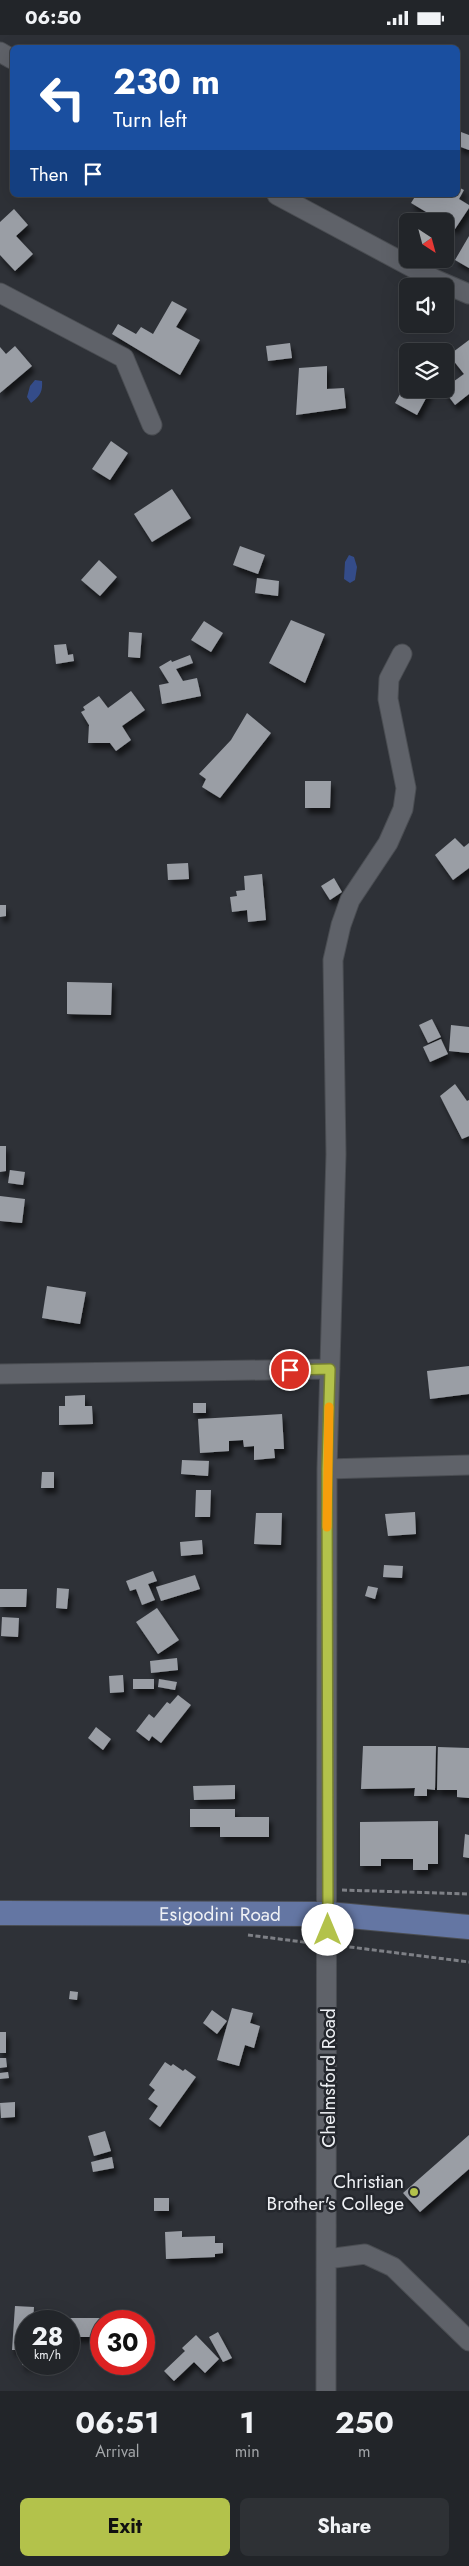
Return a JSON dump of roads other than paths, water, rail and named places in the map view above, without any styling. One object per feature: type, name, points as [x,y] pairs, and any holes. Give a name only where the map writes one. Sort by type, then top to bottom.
[{"type":"main road","name":"Esigodini Road","points":[[0,1913],[328,1914],[469,1927]]},
{"type":"street","points":[[0,41],[3,35]]},
{"type":"street","points":[[281,197],[434,279],[469,295]]},
{"type":"street","points":[[0,293],[124,358],[152,425]]},
{"type":"street","name":"Chelmsford Road","points":[[326,2391],[328,1945],[327,1469],[336,1154],[333,960],[341,925],[350,900],[388,843],[403,809],[406,787],[388,699],[389,679],[402,654]]},
{"type":"street","points":[[0,1374],[330,1369]]},
{"type":"street","points":[[327,1469],[469,1465]]},
{"type":"street","points":[[327,2259],[365,2254],[393,2267],[469,2341]]},
{"type":"water","points":[[35,380],[42,381],[42,388],[38,396],[31,403],[27,397],[30,386]]},
{"type":"water","points":[[349,555],[354,557],[357,567],[355,580],[350,583],[344,579],[345,562]]},
{"type":"place","name":"Christian Brother's College","points":[[414,2192]]}]
